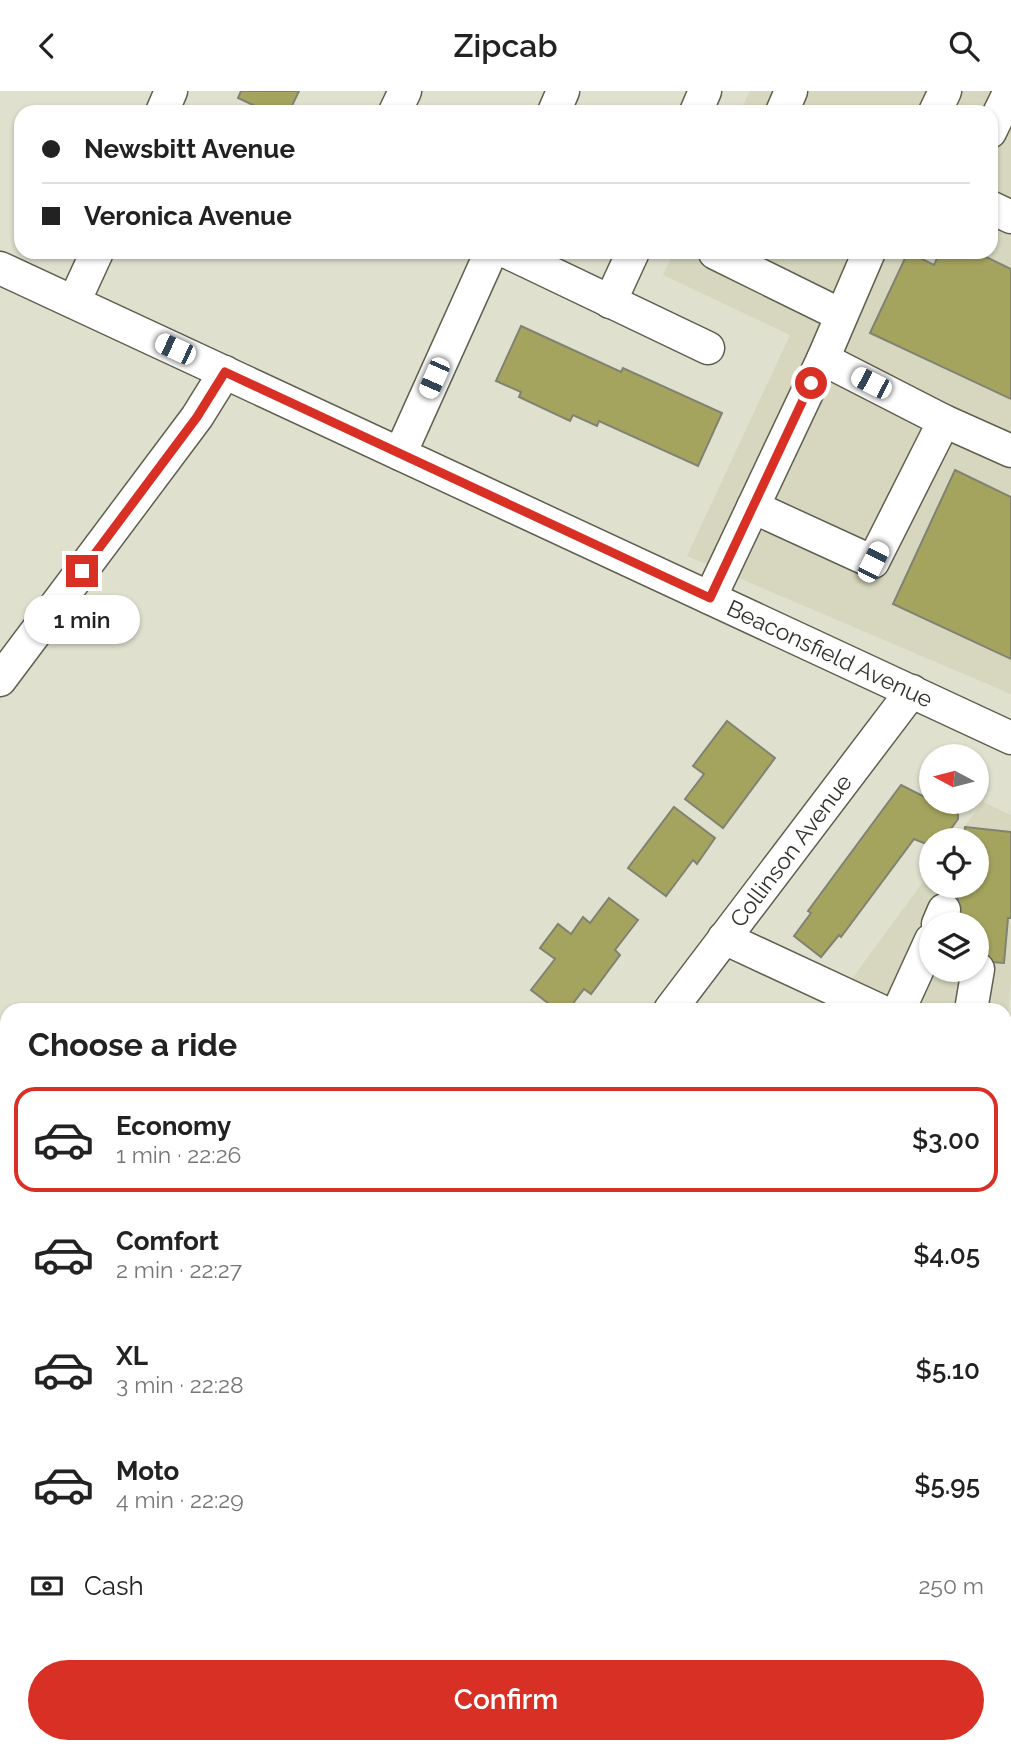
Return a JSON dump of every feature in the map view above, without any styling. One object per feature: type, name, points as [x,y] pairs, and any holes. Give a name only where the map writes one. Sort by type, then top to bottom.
[{"type":"street","points":[[998,116],[1010,91]]},
{"type":"street","points":[[74,302],[94,259]]},
{"type":"street","points":[[400,454],[488,259]]},
{"type":"street","points":[[521,259],[708,348]]},
{"type":"street","points":[[610,302],[630,259]]},
{"type":"street","points":[[727,259],[841,315]]},
{"type":"street","points":[[710,598],[823,359],[866,259]]},
{"type":"street","name":"Beaconsfield Avenue","points":[[0,268],[1011,738]]},
{"type":"street","points":[[823,359],[944,421],[1011,451]]},
{"type":"street","points":[[0,680],[197,417],[225,372]]},
{"type":"street","points":[[753,507],[873,562],[944,421]]},
{"type":"street","name":"Collinson Avenue","points":[[675,1003],[912,691]]},
{"type":"street","points":[[724,938],[865,1003]]},
{"type":"street","points":[[903,1003],[919,967]]},
{"type":"street","points":[[972,1003],[976,982]]},
{"type":"shaded area","points":[[750,91],[1011,91],[1011,694],[687,556],[790,335],[663,275],[671,259],[998,259],[998,105],[743,105]]},
{"type":"shaded area","points":[[989,805],[1011,815],[1009,1003],[835,1002],[919,887],[919,898],[989,898],[989,828],[963,828],[974,814],[989,814]]},
{"type":"building","points":[[241,91],[299,91],[292,105],[253,105],[238,98]]},
{"type":"building","points":[[905,259],[922,259],[934,265],[937,259],[990,259],[1011,269],[1011,399],[870,333]]},
{"type":"building","points":[[521,326],[621,372],[623,368],[722,413],[698,466],[599,421],[597,426],[573,415],[570,421],[519,397],[521,392],[496,381]]},
{"type":"building","points":[[955,470],[1011,497],[1011,659],[893,604]]},
{"type":"building","points":[[727,721],[775,758],[723,828],[685,799],[704,774],[693,766]]},
{"type":"building","points":[[901,785],[919,794],[919,814],[958,814],[952,828],[919,828],[919,841],[914,839],[841,937],[839,935],[821,957],[794,936],[811,913],[808,911]]},
{"type":"building","points":[[674,807],[715,838],[697,864],[693,860],[666,896],[628,868]]},
{"type":"building","points":[[989,830],[1011,832],[1011,918],[1008,918],[1004,963],[989,962],[989,912],[957,912],[958,898],[989,898]]},
{"type":"building","points":[[609,898],[638,920],[615,950],[620,955],[591,994],[584,989],[573,1003],[548,1003],[531,990],[555,959],[540,948],[558,924],[571,934],[583,917],[590,923]]},
{"type":"route","points":[[82,571],[197,417],[225,372],[710,598],[811,383]]}]
